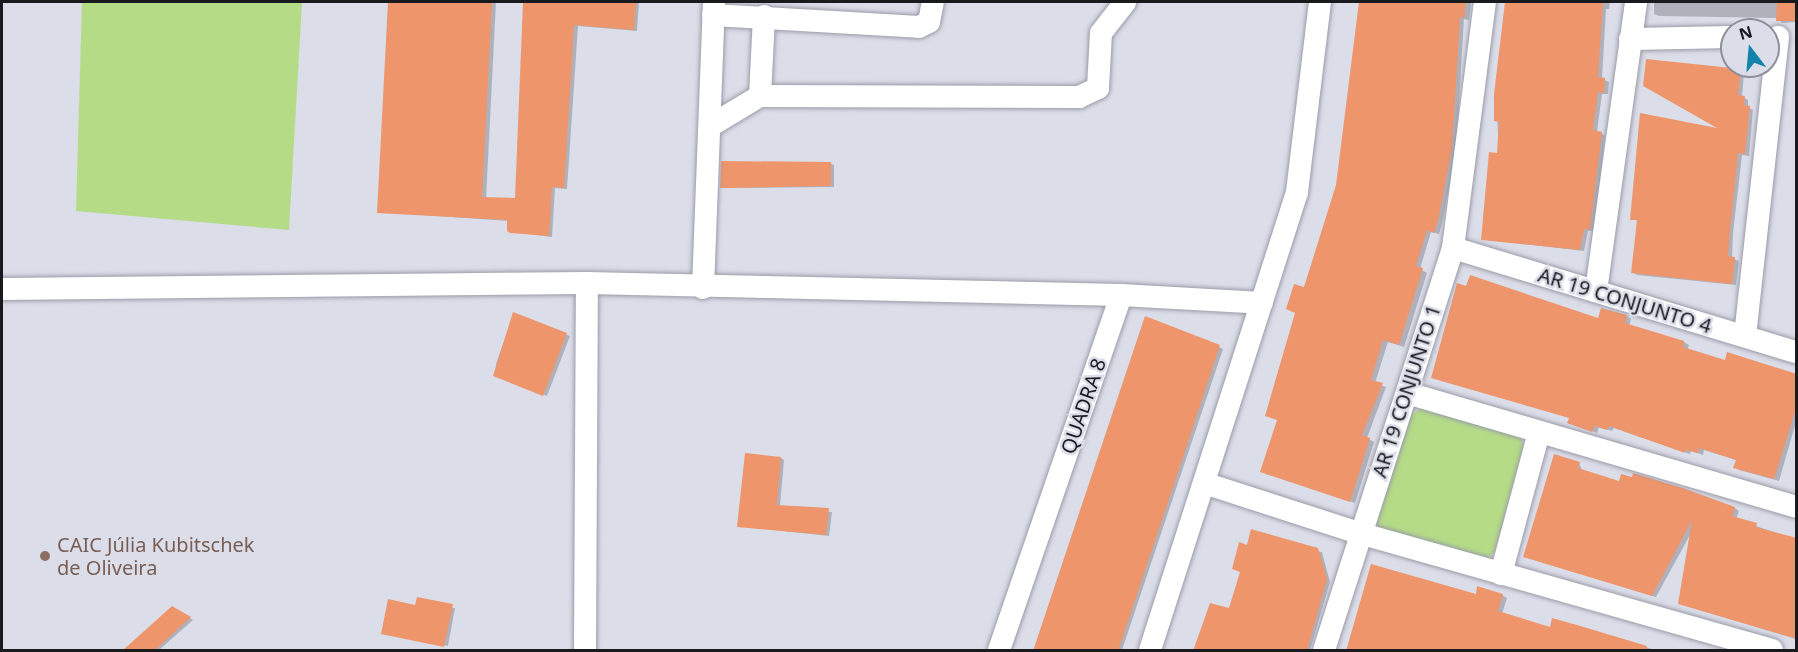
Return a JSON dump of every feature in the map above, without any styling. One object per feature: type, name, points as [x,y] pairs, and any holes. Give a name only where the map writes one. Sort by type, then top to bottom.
[{"type":"street","points":[[703,288],[713,8],[764,16],[919,27],[929,22],[933,2]]},
{"type":"street","points":[[710,126],[760,96],[1079,97],[1098,88],[1101,33],[1125,2]]},
{"type":"street","points":[[1150,651],[1297,192],[1320,2]]},
{"type":"street","name":"AR 19 CONJUNTO 1","points":[[1324,651],[1359,533],[1453,248],[1485,2]]},
{"type":"street","points":[[1596,291],[1636,2]]},
{"type":"street","points":[[760,96],[764,16]]},
{"type":"street","points":[[1630,39],[1720,37]]},
{"type":"street","points":[[1745,336],[1781,37]]},
{"type":"street","name":"AR 19 CONJUNTO 4","points":[[1453,248],[1797,352]]},
{"type":"street","points":[[2,289],[587,283],[703,288],[1121,295],[1262,303]]},
{"type":"street","points":[[585,651],[587,283]]},
{"type":"street","name":"QUADRA 8","points":[[999,651],[1121,295]]},
{"type":"street","points":[[1407,393],[1796,504]]},
{"type":"street","points":[[1501,574],[1539,432]]},
{"type":"street","points":[[1204,483],[1359,533],[1501,574],[1721,643],[1772,651]]},
{"type":"green space","points":[[82,2],[302,2],[289,230],[76,211]]},
{"type":"green space","points":[[1422,408],[1521,438],[1524,447],[1495,551],[1489,558],[1378,529],[1376,525],[1407,417]]},
{"type":"building","points":[[388,2],[492,2],[482,197],[515,198],[523,2],[636,2],[634,30],[574,25],[564,188],[552,187],[549,236],[510,233],[507,231],[507,220],[377,213]]},
{"type":"building","points":[[1359,2],[1466,2],[1464,18],[1460,17],[1452,149],[1438,221],[1434,233],[1427,230],[1416,266],[1423,268],[1399,345],[1383,340],[1371,380],[1383,383],[1362,435],[1370,438],[1350,502],[1260,472],[1277,420],[1265,416],[1295,313],[1286,309],[1294,284],[1304,287],[1336,185]]},
{"type":"building","points":[[1505,2],[1603,2],[1598,77],[1605,78],[1604,93],[1598,92],[1593,130],[1602,132],[1590,230],[1584,229],[1580,250],[1481,240],[1489,152],[1497,153],[1499,122],[1494,121],[1494,94]]},
{"type":"building","points":[[1777,2],[1797,2],[1797,21],[1780,21],[1780,18],[1776,18]]},
{"type":"building","points":[[1646,59],[1720,67],[1720,78],[1740,78],[1738,95],[1745,96],[1744,105],[1750,106],[1745,154],[1738,153],[1730,230],[1728,256],[1735,257],[1732,284],[1631,273],[1637,220],[1630,220],[1640,113],[1717,128],[1643,86]]},
{"type":"building","points":[[721,161],[831,162],[831,186],[720,188]]},
{"type":"building","points":[[1470,275],[1598,318],[1601,308],[1627,315],[1625,323],[1684,341],[1683,347],[1725,360],[1727,352],[1797,374],[1797,405],[1774,479],[1733,468],[1736,460],[1699,448],[1698,453],[1686,450],[1685,453],[1609,426],[1607,430],[1594,426],[1592,432],[1567,423],[1569,418],[1431,378],[1457,283],[1466,286]]},
{"type":"building","points":[[513,312],[567,333],[543,396],[493,376]]},
{"type":"building","points":[[1145,316],[1220,345],[1179,469],[1118,651],[1033,651]]},
{"type":"building","points":[[745,453],[781,457],[777,505],[829,508],[826,535],[737,527]]},
{"type":"building","points":[[1554,454],[1580,462],[1578,468],[1619,481],[1621,474],[1632,477],[1633,473],[1683,488],[1735,507],[1732,516],[1757,523],[1756,527],[1797,538],[1797,639],[1678,604],[1692,520],[1652,596],[1523,557]]},
{"type":"building","points":[[1251,529],[1318,548],[1327,579],[1307,651],[1193,651],[1210,603],[1229,608],[1240,572],[1232,569],[1239,542],[1247,545]]},
{"type":"building","points":[[1371,564],[1476,594],[1477,586],[1503,594],[1498,611],[1550,627],[1552,618],[1647,646],[1646,651],[1346,651]]},
{"type":"building","points":[[417,597],[453,604],[444,647],[381,634],[388,599],[415,605]]},
{"type":"building","points":[[172,606],[191,617],[154,651],[122,651]]},
{"type":"place","name":"CAIC Júlia Kubitschek de Oliveira","points":[[45,556]]}]
